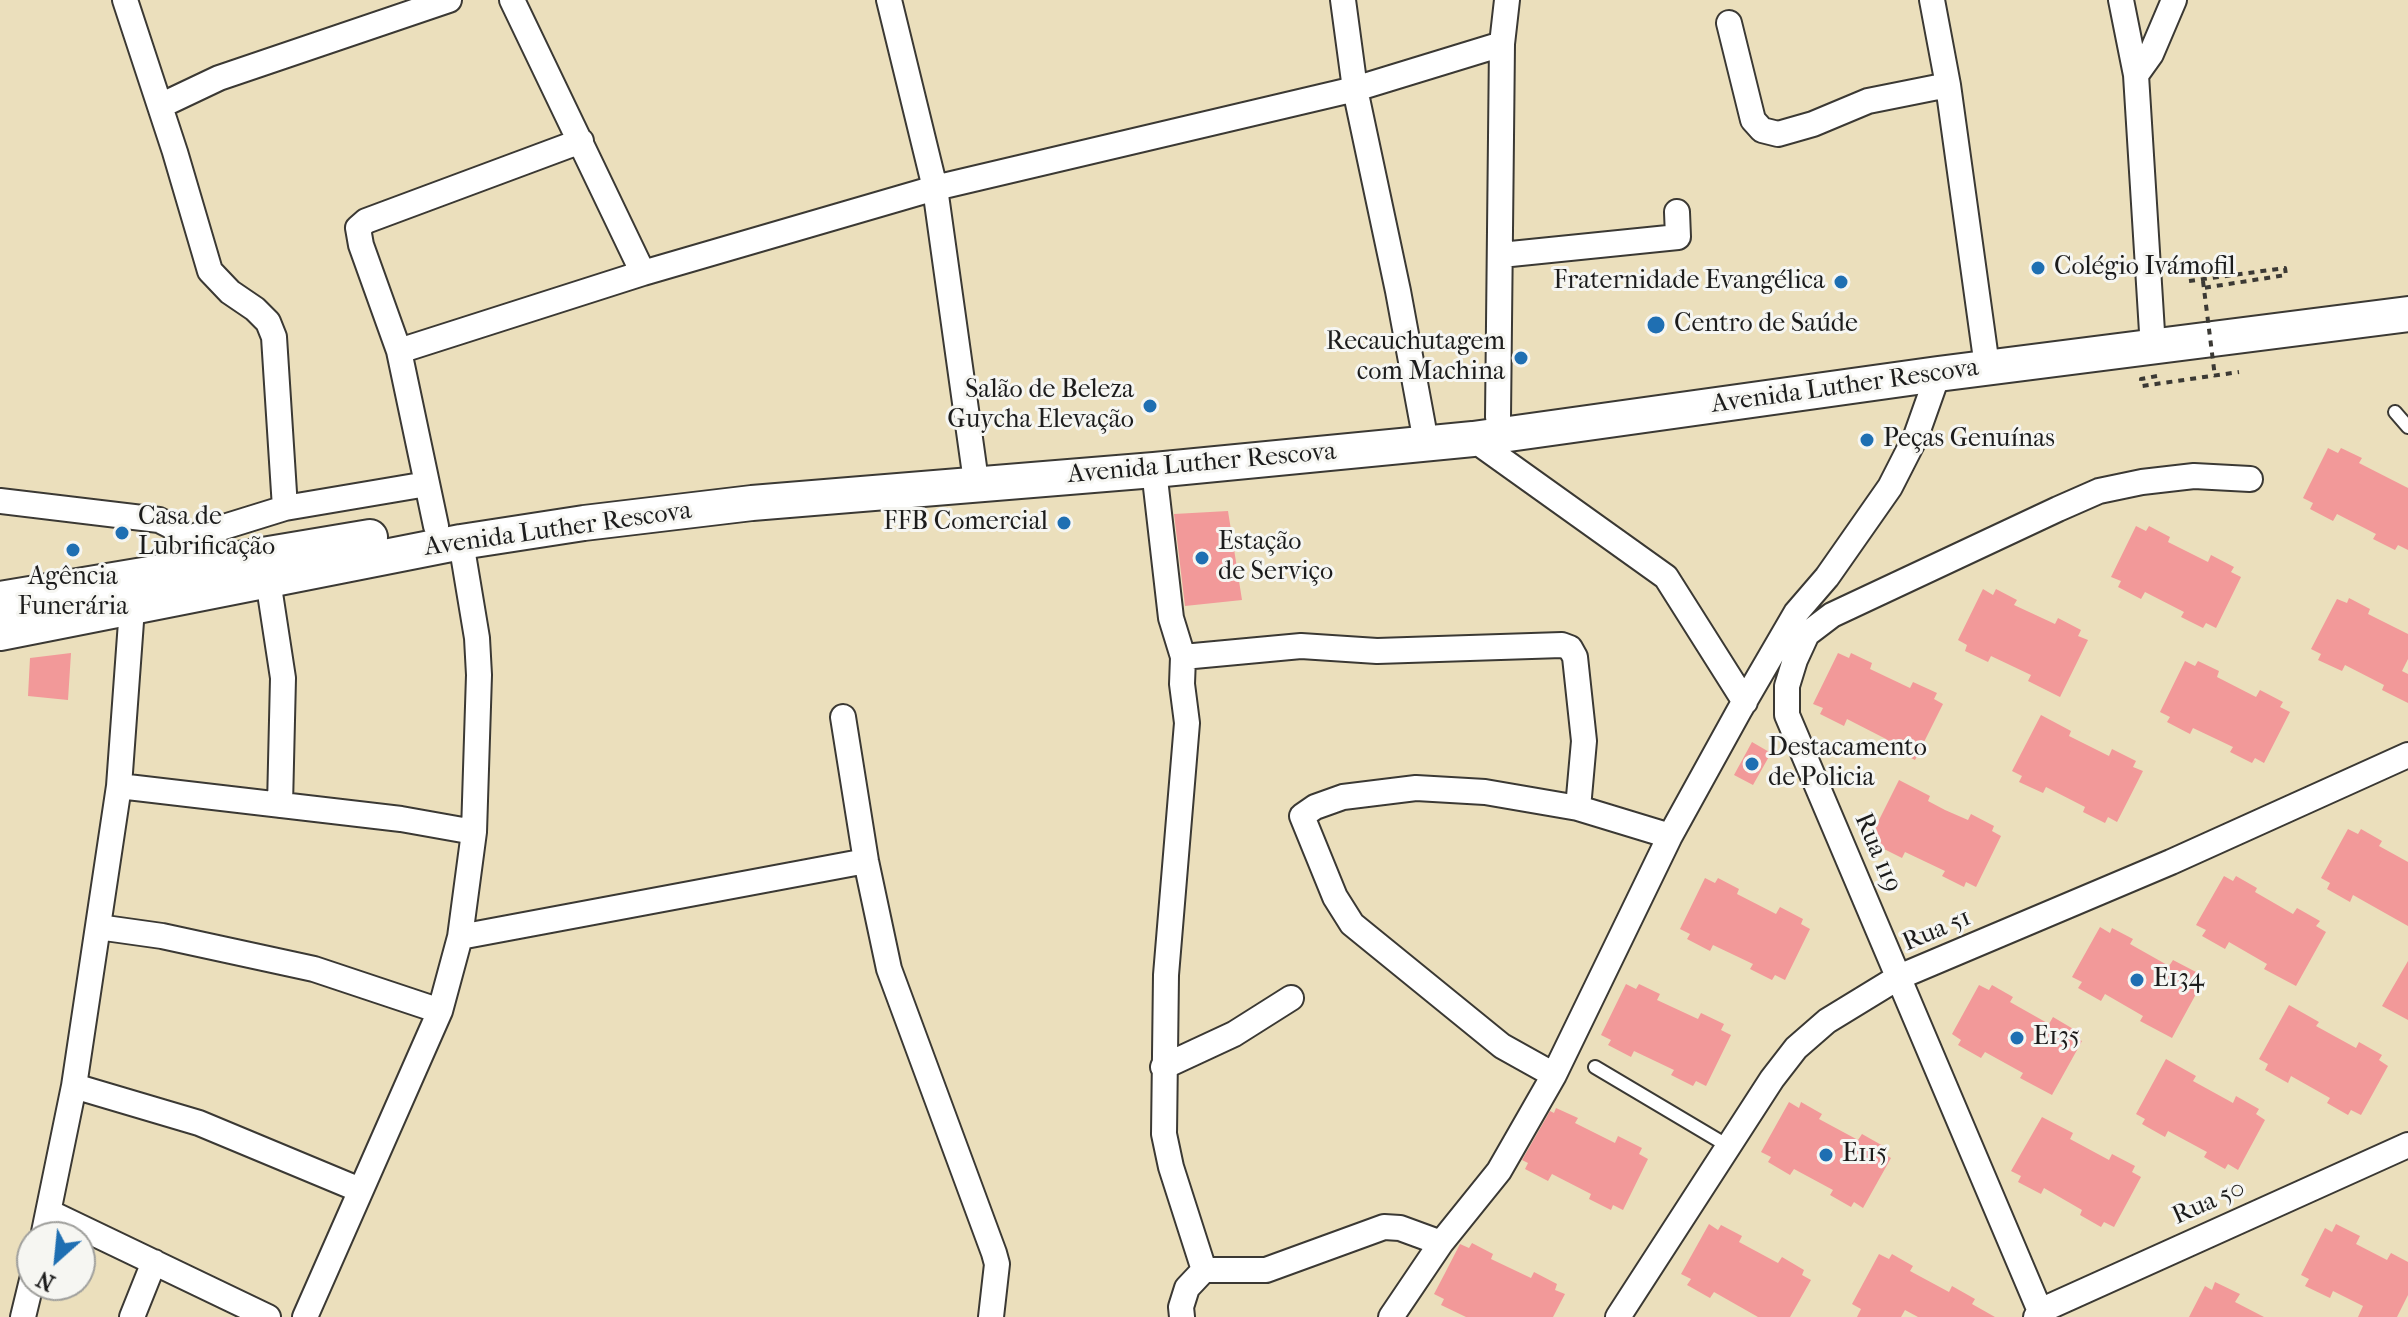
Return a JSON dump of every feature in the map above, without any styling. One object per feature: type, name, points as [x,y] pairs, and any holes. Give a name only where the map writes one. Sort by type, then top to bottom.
[{"type":"main road","name":"Avenida Luther Rescova","points":[[0,633],[268,580],[449,534],[822,479],[1423,426],[1486,428],[1985,352],[2408,296]]},
{"type":"main road","name":"Avenida Luther Rescova","points":[[0,599],[190,552],[584,523],[752,503],[1154,470],[2408,314]]},
{"type":"street","points":[[125,0],[210,271],[218,282],[268,322],[274,337],[285,508]]},
{"type":"street","points":[[160,106],[219,78],[449,0]]},
{"type":"street","points":[[512,0],[643,273]]},
{"type":"street","points":[[889,0],[935,188],[974,467]]},
{"type":"street","points":[[1343,0],[1355,89],[1423,426]]},
{"type":"street","points":[[1507,0],[1502,44],[1501,255],[1486,428],[1666,577],[1745,702]]},
{"type":"street","points":[[1932,0],[1948,85],[1985,352]]},
{"type":"street","points":[[2121,0],[2136,75],[2152,332]]},
{"type":"street","points":[[2136,75],[2151,54],[2174,0]]},
{"type":"street","points":[[1729,23],[1753,120],[1762,130],[1778,134],[1813,124],[1868,101],[1948,85]]},
{"type":"street","points":[[399,351],[643,273],[935,188],[1355,89],[1502,44]]},
{"type":"street","points":[[305,1317],[440,1011],[460,937],[474,832],[479,675],[477,638],[449,534],[427,484],[399,351],[361,245],[358,228],[366,221],[581,141]]},
{"type":"street","points":[[1501,255],[1678,237],[1677,212]]},
{"type":"street","points":[[1391,1317],[1441,1243],[1499,1171],[1554,1075],[1670,836],[1745,702],[1796,613],[1827,577],[1890,487],[1916,436],[1938,374]]},
{"type":"street","points":[[1154,470],[1171,618],[1183,657],[1182,684],[1187,723],[1166,975],[1164,1134],[1171,1167],[1204,1270]]},
{"type":"street","name":"Rua 119","points":[[2038,1314],[1787,715],[1787,686],[1807,634],[1832,615],[2099,491],[2194,476],[2250,479]]},
{"type":"street","points":[[0,501],[159,520],[177,529],[190,552],[285,508],[427,484]]},
{"type":"street","points":[[268,580],[283,678],[280,805]]},
{"type":"street","points":[[47,1221],[74,1086],[119,786],[132,608]]},
{"type":"street","points":[[1183,657],[1301,646],[1377,651],[1562,645],[1570,648],[1575,657],[1584,741],[1578,808]]},
{"type":"street","points":[[843,717],[866,861],[889,969],[997,1264],[991,1317]]},
{"type":"street","name":"Rua 51","points":[[1618,1317],[1728,1146],[1796,1048],[1827,1021],[1899,977],[2171,862],[2408,755]]},
{"type":"street","points":[[119,786],[401,819],[474,832]]},
{"type":"street","points":[[1554,1075],[1502,1046],[1352,924],[1335,897],[1302,816],[1315,807],[1343,797],[1416,788],[1485,792],[1578,808],[1670,836]]},
{"type":"street","points":[[460,937],[866,861]]},
{"type":"street","points":[[98,927],[162,936],[314,969],[440,1011]]},
{"type":"street","points":[[1163,1067],[1234,1034],[1291,998]]},
{"type":"street","points":[[74,1086],[199,1123],[360,1190]]},
{"type":"street","name":"Rua 50","points":[[2038,1314],[2408,1145]]},
{"type":"street","points":[[49,1212],[268,1317]]},
{"type":"street","points":[[1182,1317],[1181,1307],[1187,1288],[1204,1270],[1266,1270],[1384,1227],[1400,1228],[1441,1243]]},
{"type":"street","points":[[132,1317],[154,1262]]},
{"type":"lane","points":[[2395,412],[2408,427]]},
{"type":"lane","points":[[1595,1067],[1728,1146]]},
{"type":"path","points":[[2189,281],[2285,268],[2286,275],[2203,288]]},
{"type":"path","points":[[2203,281],[2215,377]]},
{"type":"path","points":[[2200,370],[2214,367]]},
{"type":"path","points":[[2170,374],[2141,379],[2142,386],[2239,372]]},
{"type":"building","points":[[2328,448],[2338,453],[2341,448],[2362,458],[2359,463],[2408,488],[2408,550],[2398,545],[2395,550],[2373,539],[2376,534],[2337,514],[2333,521],[2310,509],[2313,503],[2303,498]]},
{"type":"building","name":"Estação de Serviço","points":[[1228,511],[1242,600],[1185,606],[1174,514]]},
{"type":"building","points":[[2136,526],[2146,531],[2149,526],[2170,537],[2168,542],[2208,562],[2211,555],[2234,567],[2231,572],[2241,577],[2216,628],[2206,623],[2203,628],[2181,617],[2184,612],[2145,592],[2141,599],[2118,587],[2121,581],[2111,577]]},
{"type":"building","points":[[1983,589],[1993,595],[1996,589],[2017,600],[2014,605],[2055,624],[2058,618],[2081,630],[2078,636],[2088,640],[2060,697],[2028,681],[2031,675],[1991,656],[1988,662],[1965,651],[1967,645],[1958,640]]},
{"type":"building","points":[[2349,598],[2370,609],[2368,614],[2408,634],[2408,659],[2402,671],[2408,674],[2408,703],[2382,690],[2384,685],[2345,665],[2342,671],[2318,660],[2321,654],[2311,649],[2337,599],[2347,603]]},
{"type":"building","points":[[71,653],[68,700],[28,696],[30,658]]},
{"type":"building","points":[[1838,653],[1849,658],[1851,653],[1872,663],[1870,669],[1910,688],[1913,682],[1937,693],[1934,699],[1943,704],[1915,760],[1884,744],[1886,739],[1847,719],[1844,726],[1820,714],[1823,708],[1813,704]]},
{"type":"building","points":[[2185,661],[2195,666],[2198,661],[2219,671],[2217,677],[2256,697],[2260,690],[2283,702],[2280,707],[2290,712],[2264,763],[2255,758],[2252,763],[2230,752],[2233,747],[2193,728],[2190,734],[2167,722],[2170,717],[2160,712]]},
{"type":"building","points":[[2041,715],[2071,731],[2069,736],[2109,756],[2112,749],[2136,761],[2133,767],[2143,771],[2117,822],[2108,817],[2105,823],[2083,812],[2085,807],[2046,787],[2043,793],[2019,782],[2022,776],[2012,771]]},
{"type":"building","name":"Destacamento de Policia","points":[[1752,742],[1771,753],[1753,785],[1734,775]]},
{"type":"building","points":[[1899,780],[1930,796],[1928,801],[1945,810],[1968,820],[1971,814],[1994,826],[1992,831],[2001,836],[1976,887],[1966,882],[1964,887],[1942,876],[1945,871],[1905,852],[1902,858],[1878,846],[1881,841],[1871,836]]},
{"type":"building","points":[[2348,829],[2358,834],[2361,829],[2382,841],[2379,846],[2408,862],[2408,926],[2353,895],[2350,902],[2327,889],[2330,883],[2321,878]]},
{"type":"building","points":[[2224,876],[2233,881],[2236,876],[2257,888],[2255,892],[2293,914],[2297,908],[2320,921],[2316,926],[2326,932],[2296,986],[2264,969],[2267,964],[2229,942],[2225,949],[2202,936],[2206,930],[2196,925]]},
{"type":"building","points":[[1705,878],[1715,883],[1718,878],[1739,889],[1737,894],[1776,914],[1780,907],[1803,919],[1801,924],[1810,929],[1785,980],[1775,975],[1772,980],[1750,969],[1753,964],[1713,945],[1710,951],[1687,939],[1690,934],[1680,929]]},
{"type":"building","name":"E134","points":[[2100,927],[2110,933],[2112,928],[2133,939],[2130,944],[2169,966],[2173,960],[2196,972],[2193,978],[2202,983],[2172,1038],[2140,1021],[2143,1016],[2105,994],[2101,1001],[2078,988],[2082,982],[2072,977]]},
{"type":"building","points":[[2408,961],[2408,1020],[2382,1006]]},
{"type":"building","points":[[1626,984],[1636,989],[1639,984],[1660,994],[1657,1000],[1698,1019],[1701,1013],[1724,1024],[1721,1030],[1731,1035],[1706,1086],[1696,1081],[1693,1086],[1671,1075],[1674,1070],[1634,1051],[1631,1057],[1608,1045],[1611,1040],[1601,1035]]},
{"type":"building","name":"E135","points":[[1979,985],[1989,990],[1992,985],[2013,997],[2010,1002],[2049,1024],[2053,1017],[2075,1030],[2072,1036],[2082,1041],[2052,1095],[2020,1078],[2023,1073],[1985,1052],[1981,1058],[1958,1045],[1961,1040],[1952,1034]]},
{"type":"building","points":[[2289,1005],[2319,1022],[2316,1026],[2356,1048],[2359,1042],[2382,1055],[2379,1060],[2388,1066],[2361,1115],[2351,1110],[2348,1115],[2327,1103],[2330,1098],[2291,1076],[2288,1083],[2265,1070],[2268,1064],[2259,1059]]},
{"type":"building","points":[[2166,1059],[2196,1076],[2193,1081],[2233,1103],[2236,1096],[2259,1109],[2256,1114],[2265,1120],[2238,1170],[2228,1164],[2225,1169],[2204,1157],[2207,1152],[2168,1131],[2165,1137],[2142,1124],[2145,1119],[2136,1114]]},
{"type":"building","name":"E115","points":[[1789,1102],[1799,1108],[1801,1102],[1822,1114],[1819,1119],[1858,1140],[1862,1134],[1885,1147],[1882,1153],[1891,1158],[1863,1208],[1854,1202],[1851,1207],[1830,1195],[1833,1190],[1794,1169],[1790,1175],[1768,1162],[1771,1157],[1761,1152]]},
{"type":"building","points":[[1556,1108],[1578,1118],[1575,1123],[1615,1143],[1618,1136],[1642,1148],[1639,1154],[1648,1159],[1623,1210],[1613,1205],[1611,1210],[1589,1199],[1591,1194],[1552,1174],[1548,1181],[1525,1169],[1528,1163],[1522,1160],[1550,1111],[1554,1113]]},
{"type":"building","points":[[2042,1117],[2073,1133],[2070,1139],[2109,1160],[2112,1154],[2135,1166],[2132,1172],[2141,1177],[2114,1227],[2104,1222],[2101,1227],[2080,1215],[2082,1210],[2044,1188],[2041,1194],[2018,1182],[2021,1176],[2011,1171]]},
{"type":"building","points":[[1709,1224],[1718,1230],[1721,1225],[1742,1236],[1739,1242],[1778,1263],[1782,1257],[1804,1270],[1802,1275],[1811,1280],[1790,1317],[1758,1317],[1714,1292],[1710,1298],[1687,1285],[1691,1279],[1681,1274]]},
{"type":"building","points":[[2336,1224],[2360,1236],[2356,1244],[2387,1260],[2391,1253],[2408,1262],[2408,1295],[2397,1317],[2358,1317],[2363,1306],[2333,1291],[2330,1298],[2305,1286],[2309,1279],[2301,1275],[2325,1228],[2332,1232]]},
{"type":"building","points":[[1472,1243],[1493,1254],[1491,1259],[1531,1278],[1534,1272],[1557,1284],[1555,1290],[1565,1294],[1553,1317],[1466,1317],[1441,1305],[1444,1299],[1434,1294],[1460,1244],[1469,1248]]},
{"type":"building","points":[[1879,1254],[1889,1259],[1892,1254],[1913,1266],[1910,1271],[1949,1292],[1952,1286],[1975,1299],[1972,1304],[1995,1317],[1918,1317],[1905,1310],[1901,1317],[1857,1317],[1861,1309],[1852,1304]]},
{"type":"building","points":[[2215,1282],[2240,1294],[2235,1302],[2264,1317],[2189,1317],[2205,1286],[2212,1290]]},
{"type":"place","name":"Colégio Ivámofil","points":[[2038,268]]},
{"type":"place","name":"Fraternidade Evangélica","points":[[1841,282]]},
{"type":"place","name":"Centro de Saúde","points":[[1656,325]]},
{"type":"place","name":"Recauchutagem com Machina","points":[[1521,358]]},
{"type":"place","name":"Salão de Beleza Guycha Elevação","points":[[1150,406]]},
{"type":"place","name":"Peças Genuínas","points":[[1867,440]]},
{"type":"place","name":"FFB Comercial","points":[[1064,523]]},
{"type":"place","name":"Casa de Lubrificação","points":[[122,533]]},
{"type":"place","name":"Agência Funerária","points":[[73,550]]},
{"type":"place","name":"Estação de Serviço","points":[[1202,558]]},
{"type":"place","name":"Destacamento de Policia","points":[[1752,764]]},
{"type":"place","name":"E134","points":[[2137,980]]},
{"type":"place","name":"E135","points":[[2017,1038]]},
{"type":"place","name":"E115","points":[[1826,1155]]}]
